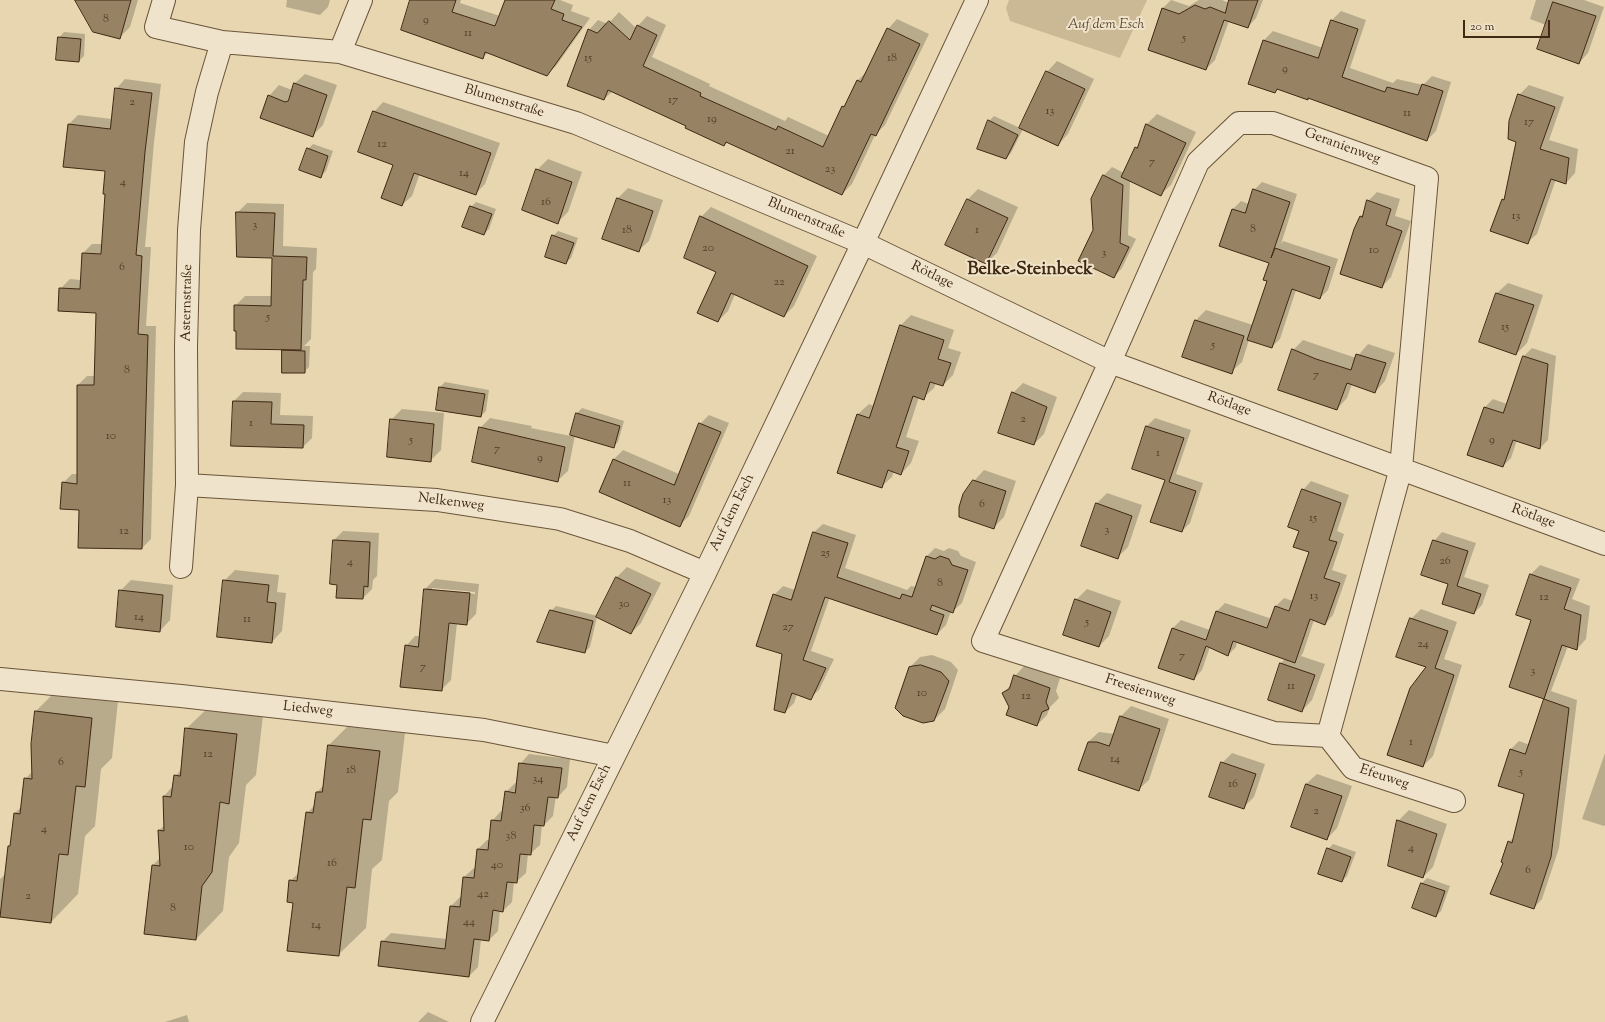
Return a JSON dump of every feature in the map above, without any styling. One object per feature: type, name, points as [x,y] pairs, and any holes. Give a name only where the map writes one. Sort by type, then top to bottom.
[{"type":"street","name":"Blumenstraße","points":[[164,0],[156,27],[222,42],[340,52],[576,123],[863,243]]},
{"type":"street","points":[[340,52],[361,0]]},
{"type":"street","name":"Auf dem Esch","points":[[482,1022],[705,573],[863,243],[977,0]]},
{"type":"street","name":"Asternstraße","points":[[181,567],[187,485],[186,346],[189,230],[194,164],[196,142],[207,92],[222,42]]},
{"type":"street","name":"Geranienweg","points":[[1110,362],[1198,162],[1239,123],[1273,123],[1420,175],[1427,178],[1401,468]]},
{"type":"street","name":"Rötlage","points":[[863,243],[1110,362],[1605,544]]},
{"type":"street","name":"Freesienweg","points":[[1110,362],[982,641],[1274,733],[1328,736]]},
{"type":"street","points":[[1328,736],[1401,468]]},
{"type":"street","name":"Nelkenweg","points":[[187,485],[437,500],[560,519],[630,541],[705,573]]},
{"type":"street","name":"Liedweg","points":[[0,679],[181,696],[484,730],[614,756]]},
{"type":"street","name":"Efeuweg","points":[[1328,736],[1353,768],[1454,801]]},
{"type":"green space","name":"Auf dem Esch","points":[[1009,0],[1147,0],[1120,58],[1010,21],[1006,8]]},
{"type":"building","points":[[75,0],[131,0],[120,39],[93,32]]},
{"type":"building","points":[[410,0],[456,0],[452,12],[495,26],[505,0],[555,0],[551,9],[564,14],[562,20],[582,27],[547,76],[485,52],[483,59],[401,30]]},
{"type":"building","points":[[1229,0],[1258,0],[1248,28],[1224,20],[1206,70],[1148,50],[1162,8],[1179,14],[1195,5],[1205,9],[1210,7],[1225,13]]},
{"type":"building","points":[[1553,2],[1596,16],[1579,64],[1537,49]]},
{"type":"building","points":[[1331,20],[1358,29],[1342,77],[1385,92],[1387,87],[1418,95],[1422,84],[1443,91],[1427,141],[1308,98],[1308,100],[1277,89],[1275,93],[1248,84],[1263,40],[1318,58]]},
{"type":"building","points":[[609,21],[630,40],[637,25],[657,35],[643,66],[701,93],[700,96],[776,130],[778,126],[823,147],[842,106],[844,107],[857,80],[861,82],[887,28],[920,44],[876,136],[871,134],[842,195],[726,142],[724,146],[685,128],[686,126],[608,90],[604,100],[567,86],[588,29],[597,33]]},
{"type":"building","points":[[58,37],[81,39],[79,62],[56,60]]},
{"type":"building","points":[[1046,71],[1085,89],[1058,146],[1019,128]]},
{"type":"building","points":[[294,83],[327,95],[313,137],[260,118],[268,95],[285,102],[288,101]]},
{"type":"building","points":[[115,88],[152,93],[136,255],[142,256],[138,334],[148,335],[142,549],[78,548],[79,510],[60,509],[62,482],[77,484],[77,385],[94,385],[96,313],[58,311],[59,288],[80,289],[82,253],[101,254],[105,194],[103,194],[105,171],[63,167],[68,124],[110,129]]},
{"type":"building","points":[[1518,94],[1555,107],[1540,149],[1569,158],[1566,184],[1551,179],[1528,244],[1490,231],[1502,199],[1504,200],[1516,142],[1508,139],[1509,121]]},
{"type":"building","points":[[373,111],[491,153],[476,195],[414,173],[402,206],[381,198],[393,165],[358,152]]},
{"type":"building","points":[[988,120],[1018,135],[1006,159],[977,149]]},
{"type":"building","points":[[1146,124],[1186,143],[1161,196],[1121,177],[1135,147],[1137,148]]},
{"type":"building","points":[[307,148],[328,156],[321,178],[299,170]]},
{"type":"building","points":[[536,169],[572,182],[558,224],[522,210]]},
{"type":"building","points":[[1103,175],[1123,185],[1120,243],[1129,247],[1114,278],[1078,261],[1093,230],[1091,199]]},
{"type":"building","points":[[1253,189],[1290,202],[1271,258],[1275,248],[1330,267],[1320,299],[1292,289],[1272,348],[1247,340],[1267,281],[1263,280],[1269,263],[1219,246],[1232,209],[1245,213]]},
{"type":"building","points":[[617,198],[653,211],[639,252],[602,239]]},
{"type":"building","points":[[967,199],[1008,218],[986,264],[945,245]]},
{"type":"building","points":[[1367,200],[1391,209],[1386,225],[1402,231],[1382,288],[1340,274],[1354,229],[1360,216],[1362,217]]},
{"type":"building","points":[[470,206],[492,214],[484,235],[462,227]]},
{"type":"building","points":[[236,212],[275,213],[273,256],[307,257],[306,280],[303,280],[301,350],[236,349],[234,305],[271,306],[272,258],[237,257]]},
{"type":"building","points":[[700,216],[808,266],[784,317],[731,293],[718,322],[697,313],[716,272],[684,258]]},
{"type":"building","points":[[552,235],[574,243],[566,264],[545,257]]},
{"type":"building","points":[[1496,293],[1534,305],[1516,355],[1479,342]]},
{"type":"building","points":[[1195,320],[1244,336],[1232,374],[1182,357]]},
{"type":"building","points":[[900,325],[944,340],[938,359],[951,363],[943,386],[930,382],[924,400],[913,396],[896,447],[909,451],[901,475],[888,470],[882,488],[837,473],[857,414],[869,418]]},
{"type":"building","points":[[1292,349],[1316,359],[1351,370],[1356,354],[1386,363],[1375,393],[1347,383],[1337,410],[1278,390]]},
{"type":"building","points":[[282,350],[305,351],[305,373],[282,373]]},
{"type":"building","points":[[1523,356],[1548,364],[1540,449],[1513,440],[1503,467],[1467,455],[1484,407],[1503,413]]},
{"type":"building","points":[[439,387],[485,394],[481,417],[436,410]]},
{"type":"building","points":[[1012,392],[1047,407],[1034,445],[998,433]]},
{"type":"building","points":[[233,401],[272,402],[271,424],[304,425],[303,448],[231,446]]},
{"type":"building","points":[[576,413],[620,426],[614,448],[570,435]]},
{"type":"building","points":[[390,419],[434,424],[431,462],[387,457]]},
{"type":"building","points":[[699,423],[721,432],[680,527],[599,492],[613,459],[674,485]]},
{"type":"building","points":[[1146,426],[1184,438],[1169,482],[1196,491],[1182,532],[1150,522],[1165,480],[1132,469]]},
{"type":"building","points":[[479,427],[565,447],[558,482],[472,462]]},
{"type":"building","points":[[973,480],[1006,491],[994,529],[959,517],[959,507],[963,494]]},
{"type":"building","points":[[1302,489],[1341,503],[1329,540],[1337,542],[1324,578],[1340,583],[1325,625],[1310,619],[1295,663],[1233,641],[1228,656],[1206,646],[1194,680],[1158,668],[1172,628],[1206,640],[1216,611],[1267,628],[1275,606],[1289,611],[1309,552],[1293,547],[1299,531],[1288,527]]},
{"type":"building","points":[[1096,503],[1132,516],[1118,559],[1081,546]]},
{"type":"building","points":[[813,532],[848,543],[837,577],[900,599],[902,594],[912,597],[926,556],[935,559],[940,556],[949,559],[952,565],[968,570],[953,613],[932,605],[930,610],[944,615],[937,635],[825,597],[803,660],[826,668],[811,700],[792,693],[785,713],[774,710],[782,654],[756,646],[773,594],[791,600]]},
{"type":"building","points":[[333,540],[370,542],[368,587],[364,586],[363,599],[336,598],[337,585],[330,584]]},
{"type":"building","points":[[1433,540],[1468,551],[1457,586],[1481,594],[1474,614],[1442,604],[1448,584],[1421,575]]},
{"type":"building","points":[[1530,574],[1571,588],[1564,609],[1581,615],[1577,650],[1562,645],[1544,699],[1509,687],[1531,620],[1516,615]]},
{"type":"building","points":[[616,577],[651,594],[631,634],[596,617]]},
{"type":"building","points":[[223,580],[269,585],[267,602],[276,603],[272,643],[217,637]]},
{"type":"building","points":[[424,589],[470,593],[467,625],[449,623],[442,691],[400,687],[405,645],[418,647]]},
{"type":"building","points":[[119,590],[163,595],[160,632],[116,627]]},
{"type":"building","points":[[1075,599],[1111,612],[1099,647],[1063,635]]},
{"type":"building","points":[[550,610],[593,621],[585,653],[537,642]]},
{"type":"building","points":[[1410,618],[1448,631],[1435,668],[1454,675],[1423,767],[1387,755],[1410,688],[1426,667],[1396,657]]},
{"type":"building","points":[[1280,663],[1315,675],[1302,712],[1268,700]]},
{"type":"building","points":[[921,665],[941,672],[949,681],[934,721],[923,723],[903,716],[895,708],[909,667]]},
{"type":"building","points":[[1014,675],[1050,688],[1046,702],[1049,709],[1042,712],[1037,726],[1006,715],[1009,707],[1002,693],[1009,689]]},
{"type":"building","points":[[1544,699],[1569,708],[1551,857],[1534,909],[1490,894],[1503,863],[1501,862],[1508,841],[1512,843],[1524,794],[1498,786],[1510,749],[1525,754]]},
{"type":"building","points":[[35,711],[92,718],[85,787],[76,786],[68,855],[59,854],[51,923],[0,917],[8,846],[10,846],[14,813],[20,814],[24,778],[32,779],[31,744]]},
{"type":"building","points":[[1120,716],[1160,729],[1139,791],[1078,770],[1088,742],[1097,742],[1109,746]]},
{"type":"building","points":[[185,728],[237,734],[229,804],[220,802],[212,872],[202,886],[196,940],[144,934],[152,865],[160,866],[158,830],[164,831],[163,796],[171,797],[174,775],[180,776]]},
{"type":"building","points":[[328,745],[380,751],[371,820],[363,819],[355,888],[347,887],[339,956],[287,951],[293,903],[287,902],[289,880],[297,881],[306,812],[313,813],[316,792],[322,792]]},
{"type":"building","points":[[1221,762],[1256,774],[1244,809],[1209,797]]},
{"type":"building","points":[[519,763],[562,768],[558,798],[548,797],[544,826],[534,825],[531,855],[520,854],[517,883],[507,882],[503,912],[493,910],[489,941],[474,939],[469,977],[378,966],[381,941],[445,949],[450,906],[460,907],[463,877],[474,878],[477,849],[488,850],[491,820],[501,821],[505,791],[515,793]]},
{"type":"building","points":[[1306,784],[1342,796],[1327,840],[1291,827]]},
{"type":"building","points":[[1397,820],[1437,834],[1423,878],[1388,866]]},
{"type":"building","points":[[1327,848],[1351,857],[1342,882],[1318,874]]},
{"type":"building","points":[[1421,883],[1445,891],[1436,917],[1412,908]]},
{"type":"district","name":"Belke-Steinbeck","points":[[1030,271]]}]
